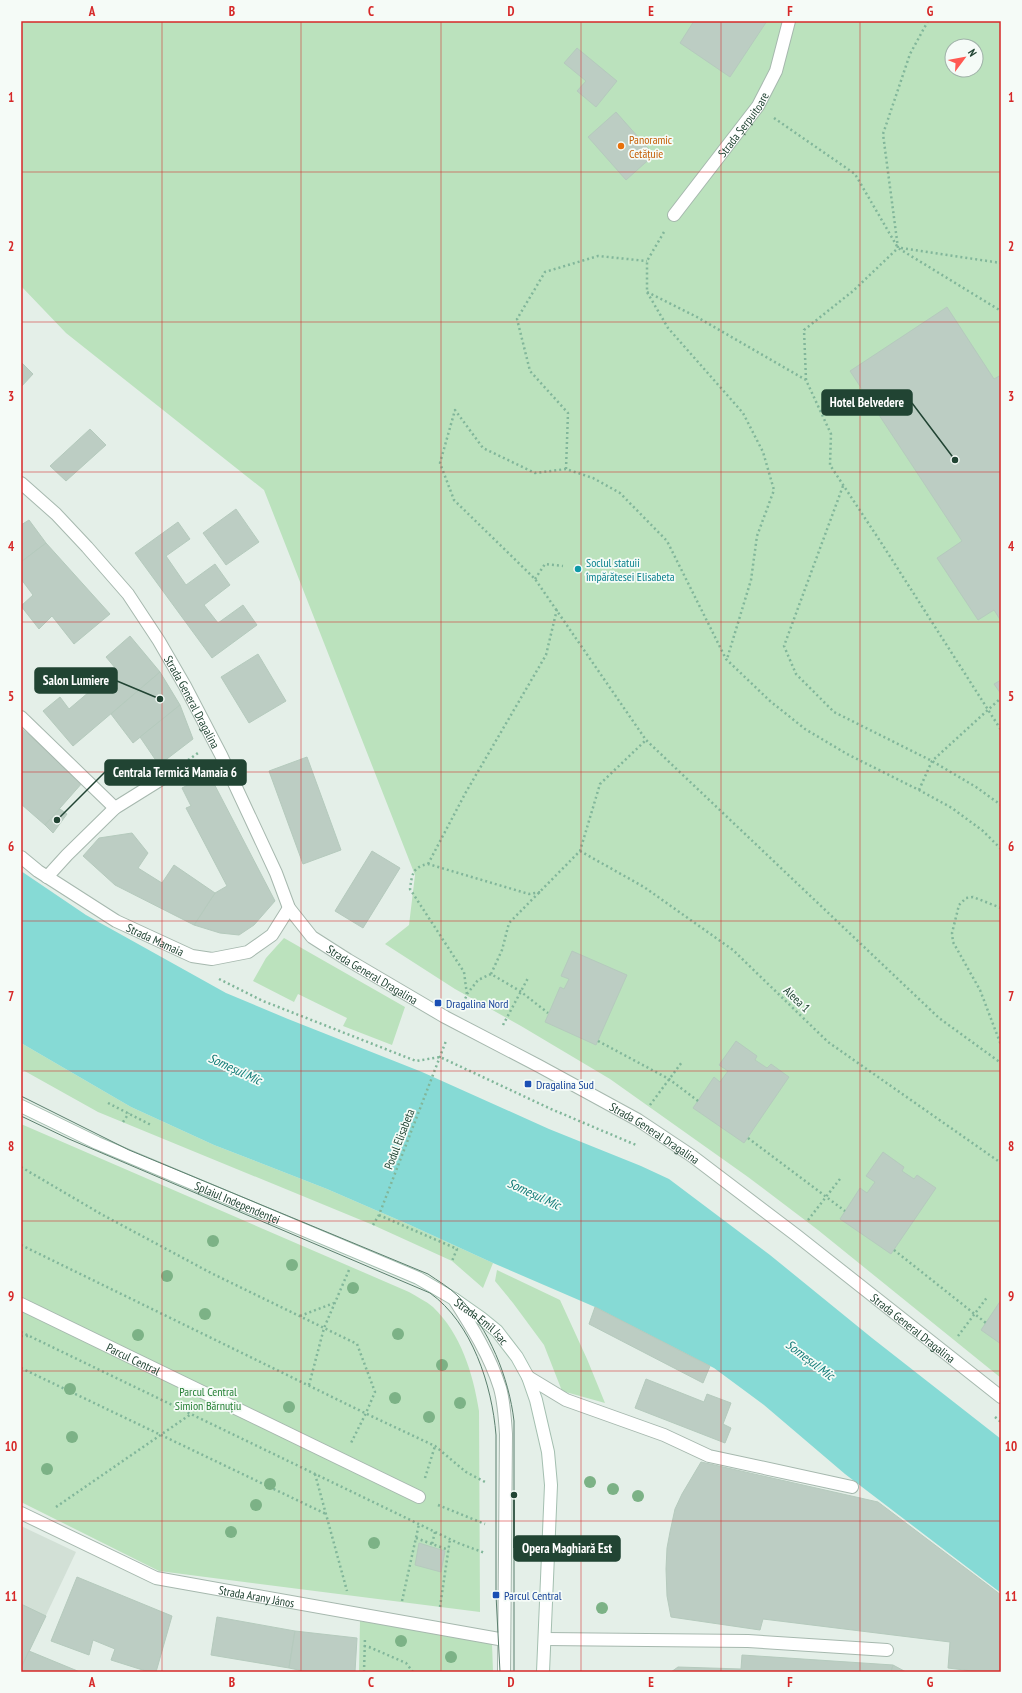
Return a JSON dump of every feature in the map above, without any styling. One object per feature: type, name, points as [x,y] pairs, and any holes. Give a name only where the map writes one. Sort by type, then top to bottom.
[{"type":"street","name":"Strada Șerpuitoare","points":[[674,215],[758,106],[776,71],[789,21]]},
{"type":"street","name":"Strada General Dragalina","points":[[21,483],[56,514],[87,547],[128,594],[159,641],[185,686],[221,755],[276,873],[289,908],[312,937],[445,1017],[545,1069],[632,1117],[692,1156],[802,1240],[1001,1398]]},
{"type":"street","points":[[21,717],[114,808]]},
{"type":"street","points":[[47,877],[66,855],[114,808],[168,775]]},
{"type":"street","name":"Strada Mamaia","points":[[21,857],[47,877],[116,921],[192,956],[212,959],[248,952],[272,935],[289,908]]},
{"type":"street","name":"Splaiul Independenței","points":[[21,1106],[97,1143],[418,1278],[454,1299]]},
{"type":"street","name":"Strada Emil Isac","points":[[454,1299],[497,1331],[517,1357],[528,1377],[536,1400],[543,1429],[548,1452],[551,1484],[543,1672]]},
{"type":"street","name":"Strada Emil Isac","points":[[454,1299],[483,1348],[500,1388],[504,1407],[506,1434],[504,1672]]},
{"type":"street","name":"Parcul Central","points":[[21,1304],[419,1497]]},
{"type":"street","points":[[528,1377],[566,1400],[664,1435],[709,1456],[852,1487]]},
{"type":"street","name":"Strada Arany János","points":[[21,1513],[156,1578],[504,1641]]},
{"type":"street","points":[[545,1639],[748,1641],[888,1650]]},
{"type":"path","points":[[898,248],[883,134],[910,54],[928,21]]},
{"type":"path","points":[[758,106],[855,174],[898,248],[1001,311]]},
{"type":"path","points":[[674,215],[647,261],[647,292],[668,328],[744,413],[763,452],[774,490],[757,536],[751,580],[726,659]]},
{"type":"path","points":[[898,248],[1001,264]]},
{"type":"path","points":[[898,248],[853,290],[804,330],[806,380],[831,434],[830,465],[1001,730]]},
{"type":"path","points":[[566,469],[568,413],[530,371],[517,318],[545,272],[598,256],[647,261]]},
{"type":"path","points":[[647,292],[697,317],[806,380]]},
{"type":"path","points":[[1001,849],[983,831],[952,808],[847,754],[805,729],[770,701],[726,659],[667,541],[620,493],[593,478],[566,469],[535,473],[483,448],[455,410],[440,463],[454,500],[536,579],[646,740],[939,1018],[1001,1063]]},
{"type":"path","points":[[843,486],[784,646],[796,674],[834,712],[932,761],[976,787],[1001,805]]},
{"type":"path","points":[[536,579],[545,564],[563,566]]},
{"type":"path","points":[[428,864],[466,792],[546,656],[557,609]]},
{"type":"path","points":[[919,790],[932,761],[1001,698]]},
{"type":"path","points":[[467,995],[478,980],[491,974],[502,950],[509,923],[580,851],[600,784],[646,740]]},
{"type":"path","points":[[168,775],[200,752]]},
{"type":"path","name":"Aleea 1","points":[[580,851],[644,887],[733,950],[828,1042],[1001,1163]]},
{"type":"path","points":[[466,983],[464,972],[410,889],[412,873],[419,866],[428,864],[529,894],[541,892]]},
{"type":"path","points":[[1001,908],[973,897],[966,898],[959,905],[952,932],[953,942],[980,990],[1001,1045]]},
{"type":"path","points":[[491,974],[520,991],[548,1013]]},
{"type":"path","points":[[502,1027],[528,978]]},
{"type":"path","points":[[598,1040],[669,1079],[698,1101]]},
{"type":"path","points":[[440,1057],[551,1109],[638,1146]]},
{"type":"path","points":[[649,1106],[682,1062]]},
{"type":"path","name":"Podul Elisabeta","points":[[374,1225],[435,1069]]},
{"type":"path","points":[[108,1103],[151,1125]]},
{"type":"path","points":[[123,1122],[129,1113]]},
{"type":"path","points":[[748,1138],[845,1211]]},
{"type":"path","points":[[21,1167],[115,1222],[211,1273],[357,1344],[375,1392],[362,1421]]},
{"type":"path","points":[[808,1221],[840,1179]]},
{"type":"path","points":[[379,1215],[457,1249],[452,1261]]},
{"type":"path","points":[[21,1245],[366,1414],[435,1446],[466,1472],[488,1483]]},
{"type":"path","points":[[894,1250],[986,1323]]},
{"type":"path","points":[[309,1385],[324,1328],[349,1270]]},
{"type":"path","points":[[956,1339],[988,1296]]},
{"type":"path","points":[[300,1316],[335,1303]]},
{"type":"path","points":[[21,1332],[435,1532],[488,1554]]},
{"type":"path","points":[[21,1336],[29,1336]]},
{"type":"path","points":[[21,1368],[326,1514]]},
{"type":"path","points":[[37,1520],[192,1414]]},
{"type":"path","points":[[995,1417],[1001,1422]]},
{"type":"path","points":[[435,1446],[419,1497],[489,1526]]},
{"type":"path","points":[[315,1474],[353,1614]]},
{"type":"path","points":[[398,1621],[419,1524]]},
{"type":"path","points":[[432,1544],[435,1532]]},
{"type":"path","points":[[416,1538],[449,1550]]},
{"type":"path","points":[[437,1628],[450,1539]]},
{"type":"path","points":[[364,1672],[364,1646],[370,1647],[406,1663],[413,1672]]},
{"type":"shaded area","points":[[21,1526],[76,1552],[21,1668]]},
{"type":"green space","points":[[21,21],[1001,21],[1001,1378],[818,1230],[748,1177],[610,1079],[455,989],[385,944],[409,925],[415,875],[264,490],[66,333],[21,286]]},
{"type":"green space","points":[[284,938],[405,1007],[392,1045],[343,1026],[347,1018],[298,994],[294,1002],[253,981],[266,958]]},
{"type":"green space","points":[[21,1043],[131,1107],[214,1145],[327,1189],[493,1263],[483,1288],[452,1261],[373,1225],[98,1112],[21,1069]]},
{"type":"green space","name":"Parcul Central Simion Bărnuțiu","points":[[21,1124],[409,1292],[433,1307],[451,1329],[464,1355],[473,1383],[479,1411],[480,1612],[159,1571],[21,1502]]},
{"type":"green space","points":[[497,1270],[560,1300],[605,1403],[562,1391],[544,1345],[495,1281]]},
{"type":"green space","points":[[360,1621],[492,1643],[493,1672],[359,1672]]},
{"type":"water","name":"Someșul Mic","points":[[21,871],[86,915],[226,993],[422,1072],[549,1129],[641,1166],[669,1179],[770,1255],[872,1338],[1001,1439],[1001,1593],[845,1474],[764,1405],[714,1368],[595,1307],[327,1189],[214,1145],[131,1107],[21,1043]]},
{"type":"building","points":[[694,21],[767,21],[730,77],[680,43]]},
{"type":"building","points":[[577,48],[617,81],[596,107],[577,91],[586,81],[564,63]]},
{"type":"building","name":"Panoramic Cetățuie","points":[[616,112],[654,155],[626,180],[588,137]]},
{"type":"building","points":[[947,307],[994,379],[1001,375],[1001,621],[994,610],[978,620],[937,558],[962,541],[850,371]]},
{"type":"building","points":[[21,362],[33,374],[21,387]]},
{"type":"building","points":[[90,429],[106,445],[66,481],[50,466]]},
{"type":"building","points":[[236,509],[259,542],[226,565],[203,533]]},
{"type":"building","points":[[29,520],[46,543],[21,562],[21,525]]},
{"type":"building","points":[[178,522],[190,539],[166,556],[186,585],[215,564],[230,585],[204,605],[218,623],[243,605],[257,625],[212,658],[135,553]]},
{"type":"building","points":[[46,543],[110,614],[74,644],[52,616],[39,629],[21,606],[33,595],[21,579],[21,562]]},
{"type":"building","points":[[130,636],[160,672],[73,746],[43,711],[60,697],[69,709],[116,669],[106,657]]},
{"type":"building","points":[[258,654],[286,701],[249,723],[221,677]]},
{"type":"building","points":[[160,672],[180,705],[133,743],[111,714]]},
{"type":"building","points":[[1001,680],[1001,694],[994,684]]},
{"type":"building","points":[[180,705],[193,739],[159,765],[140,737]]},
{"type":"building","points":[[21,728],[83,782],[45,825],[21,804]]},
{"type":"building","points":[[307,757],[341,850],[303,864],[269,771]]},
{"type":"building","points":[[209,774],[275,901],[254,925],[239,935],[220,933],[194,925],[215,893],[227,886],[186,808],[191,806],[182,788]]},
{"type":"building","points":[[60,809],[67,814],[53,833],[45,825]]},
{"type":"building","points":[[132,833],[148,853],[138,868],[162,883],[174,865],[215,893],[194,925],[115,885],[83,856],[99,838]]},
{"type":"building","points":[[372,851],[400,868],[363,928],[335,911]]},
{"type":"building","points":[[572,951],[627,975],[596,1045],[545,1022],[560,987],[564,989],[569,979],[561,976]]},
{"type":"building","points":[[736,1041],[757,1056],[755,1060],[767,1068],[771,1064],[789,1077],[744,1143],[693,1108],[714,1077],[720,1082],[728,1071],[719,1065]]},
{"type":"building","points":[[883,1152],[904,1167],[902,1171],[914,1179],[917,1175],[936,1188],[891,1254],[840,1219],[860,1188],[867,1193],[875,1182],[866,1176]]},
{"type":"building","points":[[1001,1300],[1001,1344],[981,1330]]},
{"type":"building","points":[[595,1307],[710,1366],[703,1383],[589,1324]]},
{"type":"building","points":[[646,1379],[704,1402],[707,1394],[731,1403],[723,1424],[731,1428],[725,1443],[635,1408]]},
{"type":"building","points":[[701,1462],[878,1502],[1001,1595],[1001,1672],[980,1672],[948,1668],[950,1642],[763,1619],[760,1630],[671,1617],[667,1596],[666,1569],[667,1548],[670,1532],[675,1509]]},
{"type":"building","points":[[419,1543],[445,1551],[441,1572],[415,1565]]},
{"type":"building","points":[[77,1577],[172,1616],[156,1672],[149,1672],[111,1660],[115,1649],[93,1640],[89,1655],[51,1641]]},
{"type":"building","points":[[21,1604],[46,1616],[21,1668]]},
{"type":"building","points":[[217,1617],[295,1631],[289,1668],[211,1655]]},
{"type":"building","points":[[295,1631],[357,1638],[355,1672],[308,1672],[289,1668]]},
{"type":"building","points":[[29,1651],[80,1672],[21,1672],[21,1668]]},
{"type":"building","points":[[742,1655],[893,1665],[891,1672],[671,1672],[678,1667],[741,1669]]},
{"type":"building","points":[[893,1665],[906,1672],[891,1672]]},
{"type":"tram line","points":[[21,1096],[129,1150],[428,1274],[458,1296],[479,1323],[496,1354],[508,1388],[514,1421],[514,1672]]},
{"type":"tram line","points":[[21,1116],[69,1139],[430,1293],[445,1306],[468,1338],[477,1356],[490,1396],[494,1416],[496,1435],[496,1595],[500,1672]]},
{"type":"place","name":"Panoramic Cetățuie","points":[[621,146]]},
{"type":"place","name":"Hotel Belvedere","points":[[955,460]]},
{"type":"place","name":"Soclul statuii împărătesei Elisabeta","points":[[578,569]]},
{"type":"place","name":"Salon Lumiere","points":[[160,699]]},
{"type":"place","name":"Centrala Termică Mamaia 6","points":[[57,820]]},
{"type":"place","name":"Dragalina Nord","points":[[438,1003]]},
{"type":"place","name":"Dragalina Sud","points":[[528,1084]]},
{"type":"place","name":"Opera Maghiară Est","points":[[514,1495]]},
{"type":"place","name":"Parcul Central","points":[[496,1595]]}]
